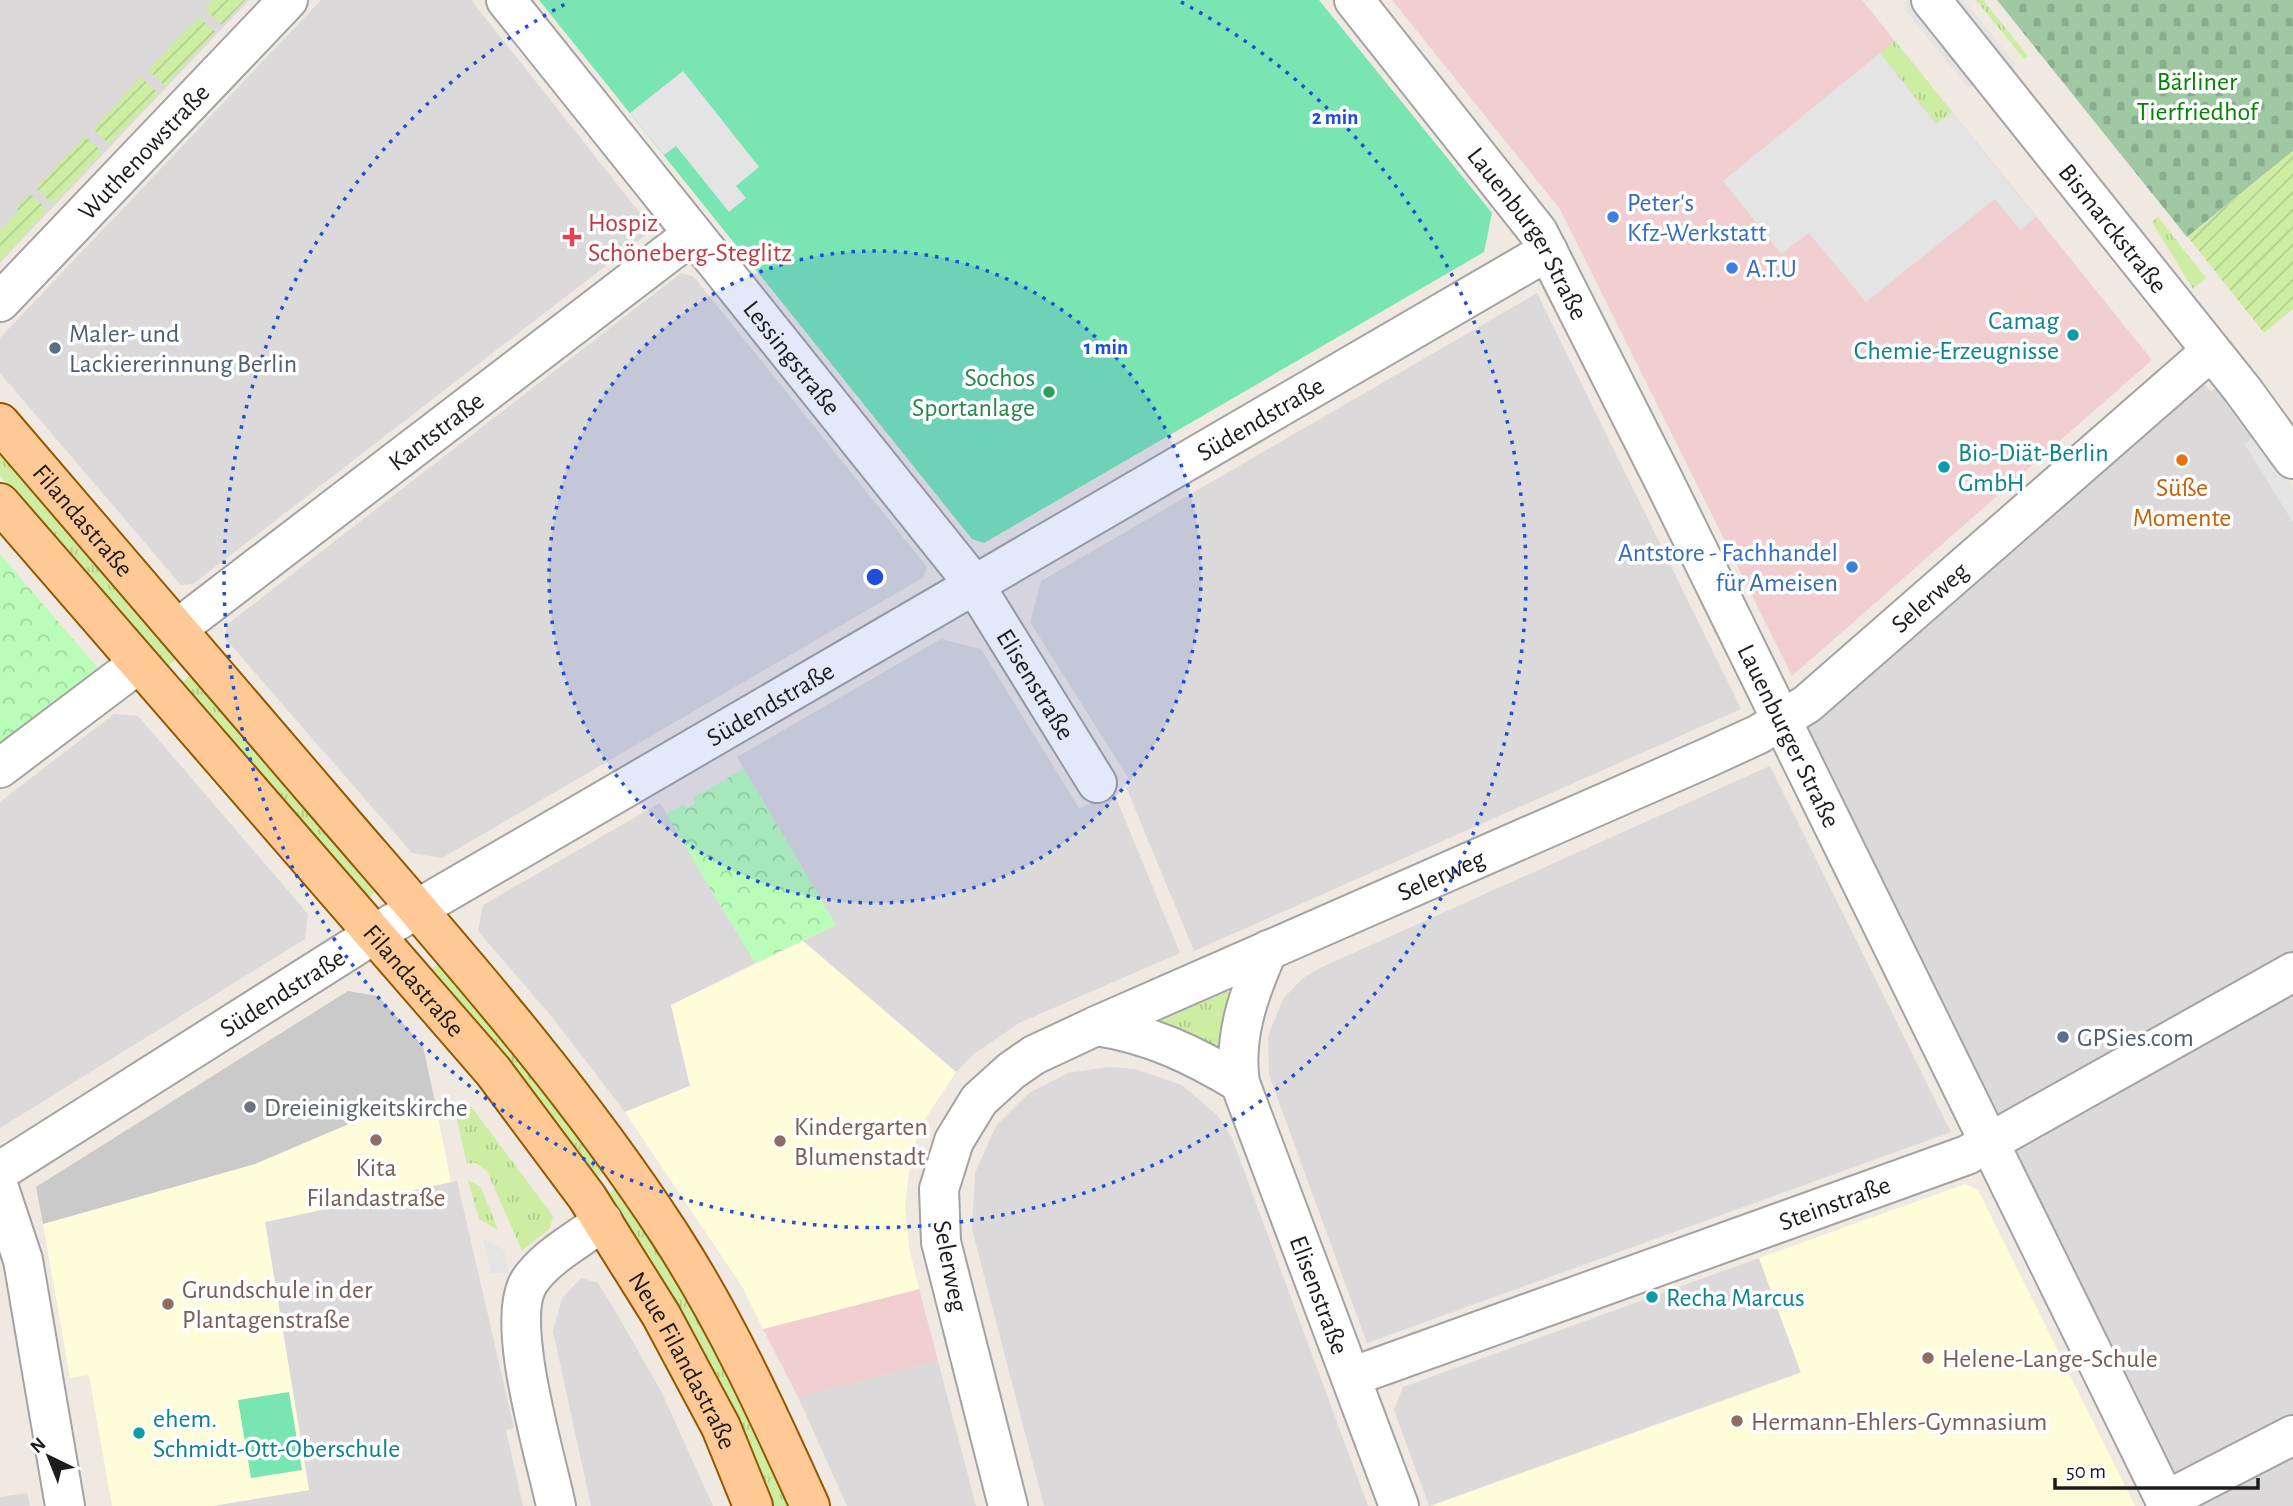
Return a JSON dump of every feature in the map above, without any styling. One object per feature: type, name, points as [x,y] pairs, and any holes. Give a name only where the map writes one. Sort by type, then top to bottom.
[{"type":"main road","name":"Filandastraße","points":[[0,423],[418,910],[546,1065],[670,1235]]},
{"type":"main road","name":"Filandastraße","points":[[0,503],[493,1070],[603,1221]]},
{"type":"main road","name":"Neue Filandastraße","points":[[603,1221],[662,1315],[721,1427],[753,1506]]},
{"type":"main road","name":"Neue Filandastraße","points":[[670,1235],[736,1351],[810,1506]]},
{"type":"street","name":"Wuthenowstraße","points":[[0,302],[288,0]]},
{"type":"street","name":"Lessingstraße","points":[[506,0],[974,584]]},
{"type":"street","name":"Lauenburger Straße","points":[[1354,0],[1535,226],[2166,1504]]},
{"type":"street","name":"Bismarckstraße","points":[[1931,0],[2211,351],[2293,459]]},
{"type":"street","name":"Kantstraße","points":[[177,629],[693,234]]},
{"type":"street","name":"Südendstraße","points":[[0,1171],[376,933],[1548,251]]},
{"type":"street","name":"Selerweg","points":[[1008,1506],[941,1242],[939,1189],[954,1141],[979,1100],[1011,1071],[1034,1055],[1720,752],[1781,722],[1817,695],[2211,351]]},
{"type":"street","name":"Elisenstraße","points":[[974,584],[1097,783]]},
{"type":"street","points":[[0,768],[138,664]]},
{"type":"street","name":"Elisenstraße","points":[[1268,950],[1253,983],[1239,1041],[1240,1083],[1399,1506]]},
{"type":"street","name":"Steinstraße","points":[[1351,1377],[1952,1161],[1989,1144],[2293,972]]},
{"type":"street","points":[[1096,1026],[1128,1031],[1160,1041],[1188,1053],[1240,1083]]},
{"type":"street","points":[[0,1191],[23,1260],[65,1506]]},
{"type":"street","points":[[556,1506],[520,1338],[520,1308],[529,1282],[547,1264],[603,1221]]},
{"type":"street","points":[[2166,1504],[2293,1435]]},
{"type":"shaded area","points":[[0,0],[249,0],[0,263]]},
{"type":"shaded area","points":[[321,0],[471,0],[648,223],[647,234],[193,584],[181,585],[0,373],[0,338]]},
{"type":"shaded area","points":[[1392,0],[1862,0],[2152,360],[1792,676],[1560,209]]},
{"type":"shaded area","points":[[1906,0],[1911,0],[1976,83],[1969,89],[1905,10]]},
{"type":"shaded area","points":[[1951,0],[1964,0],[2016,65],[2008,71]]},
{"type":"shaded area","points":[[1880,53],[1936,124],[1952,112],[2036,217],[2020,230],[1995,199],[1866,302],[1809,233],[1781,254],[1723,181]]},
{"type":"shaded area","points":[[683,71],[759,167],[736,186],[746,198],[729,212],[676,146],[664,155],[630,113]]},
{"type":"shaded area","points":[[681,273],[693,276],[927,567],[924,577],[442,858],[412,853],[224,637],[229,623]]},
{"type":"shaded area","points":[[1537,293],[1741,709],[1194,951],[1126,787],[1132,784],[1030,622],[1041,581]]},
{"type":"shaded area","points":[[2200,380],[2211,391],[2219,386],[2254,437],[2245,444],[2293,522],[2293,958],[1996,1120],[1803,729]]},
{"type":"shaded area","points":[[2254,437],[2268,450],[2293,488],[2293,522],[2245,444]]},
{"type":"shaded area","points":[[941,639],[981,649],[1079,808],[1114,793],[1180,953],[1019,1023],[974,1054],[956,1072],[803,941],[836,925],[737,757]]},
{"type":"shaded area","points":[[114,714],[138,716],[308,914],[305,939],[0,1128],[0,802]]},
{"type":"shaded area","points":[[1770,766],[1951,1132],[1367,1343],[1269,1075],[1268,1036],[1283,999],[1303,978],[1320,968]]},
{"type":"shaded area","points":[[660,803],[755,963],[671,1005],[690,1086],[625,1112],[552,1017],[478,931],[483,905]]},
{"type":"shaded area","name":"Kindergarten Blumenstadt","points":[[803,941],[956,1072],[921,1125],[911,1156],[905,1206],[909,1248],[919,1289],[763,1329],[743,1288],[625,1112],[690,1086],[671,1005]]},
{"type":"shaded area","points":[[2293,986],[2293,1421],[2181,1475],[2170,1471],[2013,1161],[2014,1144]]},
{"type":"shaded area","points":[[348,991],[378,996],[423,1046],[435,1102],[365,1117],[255,1164],[43,1224],[36,1187]]},
{"type":"shaded area","points":[[1109,1067],[1135,1069],[1182,1085],[1218,1116],[1232,1138],[1368,1506],[1044,1506],[972,1229],[975,1173],[996,1126],[1029,1093],[1068,1073]]},
{"type":"shaded area","name":"Grundschule in der Plantagenstraße","points":[[435,1102],[451,1182],[265,1222],[309,1490],[211,1506],[112,1506],[89,1375],[70,1378],[43,1224],[255,1164],[365,1117]]},
{"type":"shaded area","points":[[457,1181],[514,1428],[506,1430],[523,1506],[214,1506],[309,1490],[265,1222]]},
{"type":"shaded area","name":"Helene-Lange-Schule","points":[[1965,1184],[1978,1190],[2135,1506],[1431,1506],[1801,1373],[1759,1258]]},
{"type":"shaded area","points":[[483,1239],[504,1250],[509,1273],[491,1273]]},
{"type":"shaded area","points":[[1759,1258],[1801,1372],[1429,1506],[1394,1410],[1403,1387]]},
{"type":"shaded area","points":[[581,1278],[598,1283],[613,1307],[661,1391],[713,1506],[591,1506],[553,1331],[562,1298]]},
{"type":"shaded area","points":[[919,1289],[938,1361],[798,1397],[763,1329]]},
{"type":"shaded area","points":[[938,1361],[976,1506],[847,1506],[798,1397]]},
{"type":"shaded area","points":[[2293,1448],[2293,1506],[2192,1506]]},
{"type":"shaded area","points":[[27,1493],[30,1506],[0,1506],[0,1497]]},
{"type":"green space","points":[[212,0],[245,0],[222,25],[205,10]]},
{"type":"green space","name":"Sochos Sportanlage","points":[[539,0],[1319,0],[1492,213],[1484,252],[984,543],[972,539]]},
{"type":"green space","points":[[1976,0],[1983,0],[2028,56],[2024,59]]},
{"type":"green space","name":"Bärliner Tierfriedhof","points":[[1997,0],[2293,0],[2293,151],[2187,237]]},
{"type":"green space","points":[[199,17],[215,32],[165,86],[148,70]]},
{"type":"green space","points":[[1895,41],[1952,112],[1937,124],[1880,53]]},
{"type":"green space","points":[[141,77],[158,93],[109,144],[93,129]]},
{"type":"green space","points":[[85,136],[102,152],[53,204],[36,188]]},
{"type":"green space","points":[[2293,151],[2293,309],[2264,333],[2188,237]]},
{"type":"green space","points":[[31,194],[47,210],[0,261],[0,230],[18,211],[16,207]]},
{"type":"green space","points":[[2158,217],[2206,278],[2193,289],[2152,222]]},
{"type":"green space","points":[[0,451],[178,658],[164,669],[0,476]]},
{"type":"green space","points":[[0,554],[104,675],[0,756]]},
{"type":"green space","points":[[192,674],[377,891],[368,898],[179,685]]},
{"type":"green space","points":[[744,769],[836,925],[755,963],[666,814],[683,805],[687,808],[695,803],[694,797]]},
{"type":"green space","points":[[439,964],[518,1056],[606,1172],[592,1181],[425,973]]},
{"type":"green space","points":[[1226,992],[1232,993],[1225,1054],[1158,1022]]},
{"type":"green space","points":[[462,1104],[470,1105],[553,1216],[550,1228],[522,1251],[487,1171],[476,1163],[467,1164],[456,1115]]},
{"type":"green space","points":[[468,1180],[481,1187],[498,1230],[479,1219]]},
{"type":"green space","points":[[616,1188],[683,1292],[725,1367],[792,1506],[769,1506],[603,1197]]},
{"type":"green space","points":[[289,1392],[302,1470],[251,1478],[238,1400]]},
{"type":"place","name":"Peter's Kfz-Werkstatt","points":[[1613,217]]},
{"type":"place","name":"Hospiz Schöneberg-Steglitz","points":[[572,237]]},
{"type":"place","name":"A.T.U","points":[[1732,268]]},
{"type":"place","name":"Camag Chemie-Erzeugnisse","points":[[2073,335]]},
{"type":"place","name":"Maler- und Lackiererinnung Berlin","points":[[55,348]]},
{"type":"place","name":"Sochos Sportanlage","points":[[1049,392]]},
{"type":"place","name":"Süße Momente","points":[[2182,460]]},
{"type":"place","name":"Bio-Diät-Berlin GmbH","points":[[1944,467]]},
{"type":"place","name":"Antstore - Fachhandel für Ameisen","points":[[1852,567]]},
{"type":"place","name":"GPSies.com","points":[[2063,1037]]},
{"type":"place","name":"Dreieinigkeitskirche","points":[[250,1107]]},
{"type":"place","name":"Kita Filandastraße","points":[[376,1140]]},
{"type":"place","name":"Kindergarten Blumenstadt","points":[[780,1141]]},
{"type":"place","name":"Recha Marcus","points":[[1652,1297]]},
{"type":"place","name":"Grundschule in der Plantagenstraße","points":[[168,1304]]},
{"type":"place","name":"Helene-Lange-Schule","points":[[1928,1358]]},
{"type":"place","name":"Hermann-Ehlers-Gymnasium","points":[[1737,1421]]},
{"type":"place","name":"ehem. Schmidt-Ott-Oberschule","points":[[139,1433]]}]
